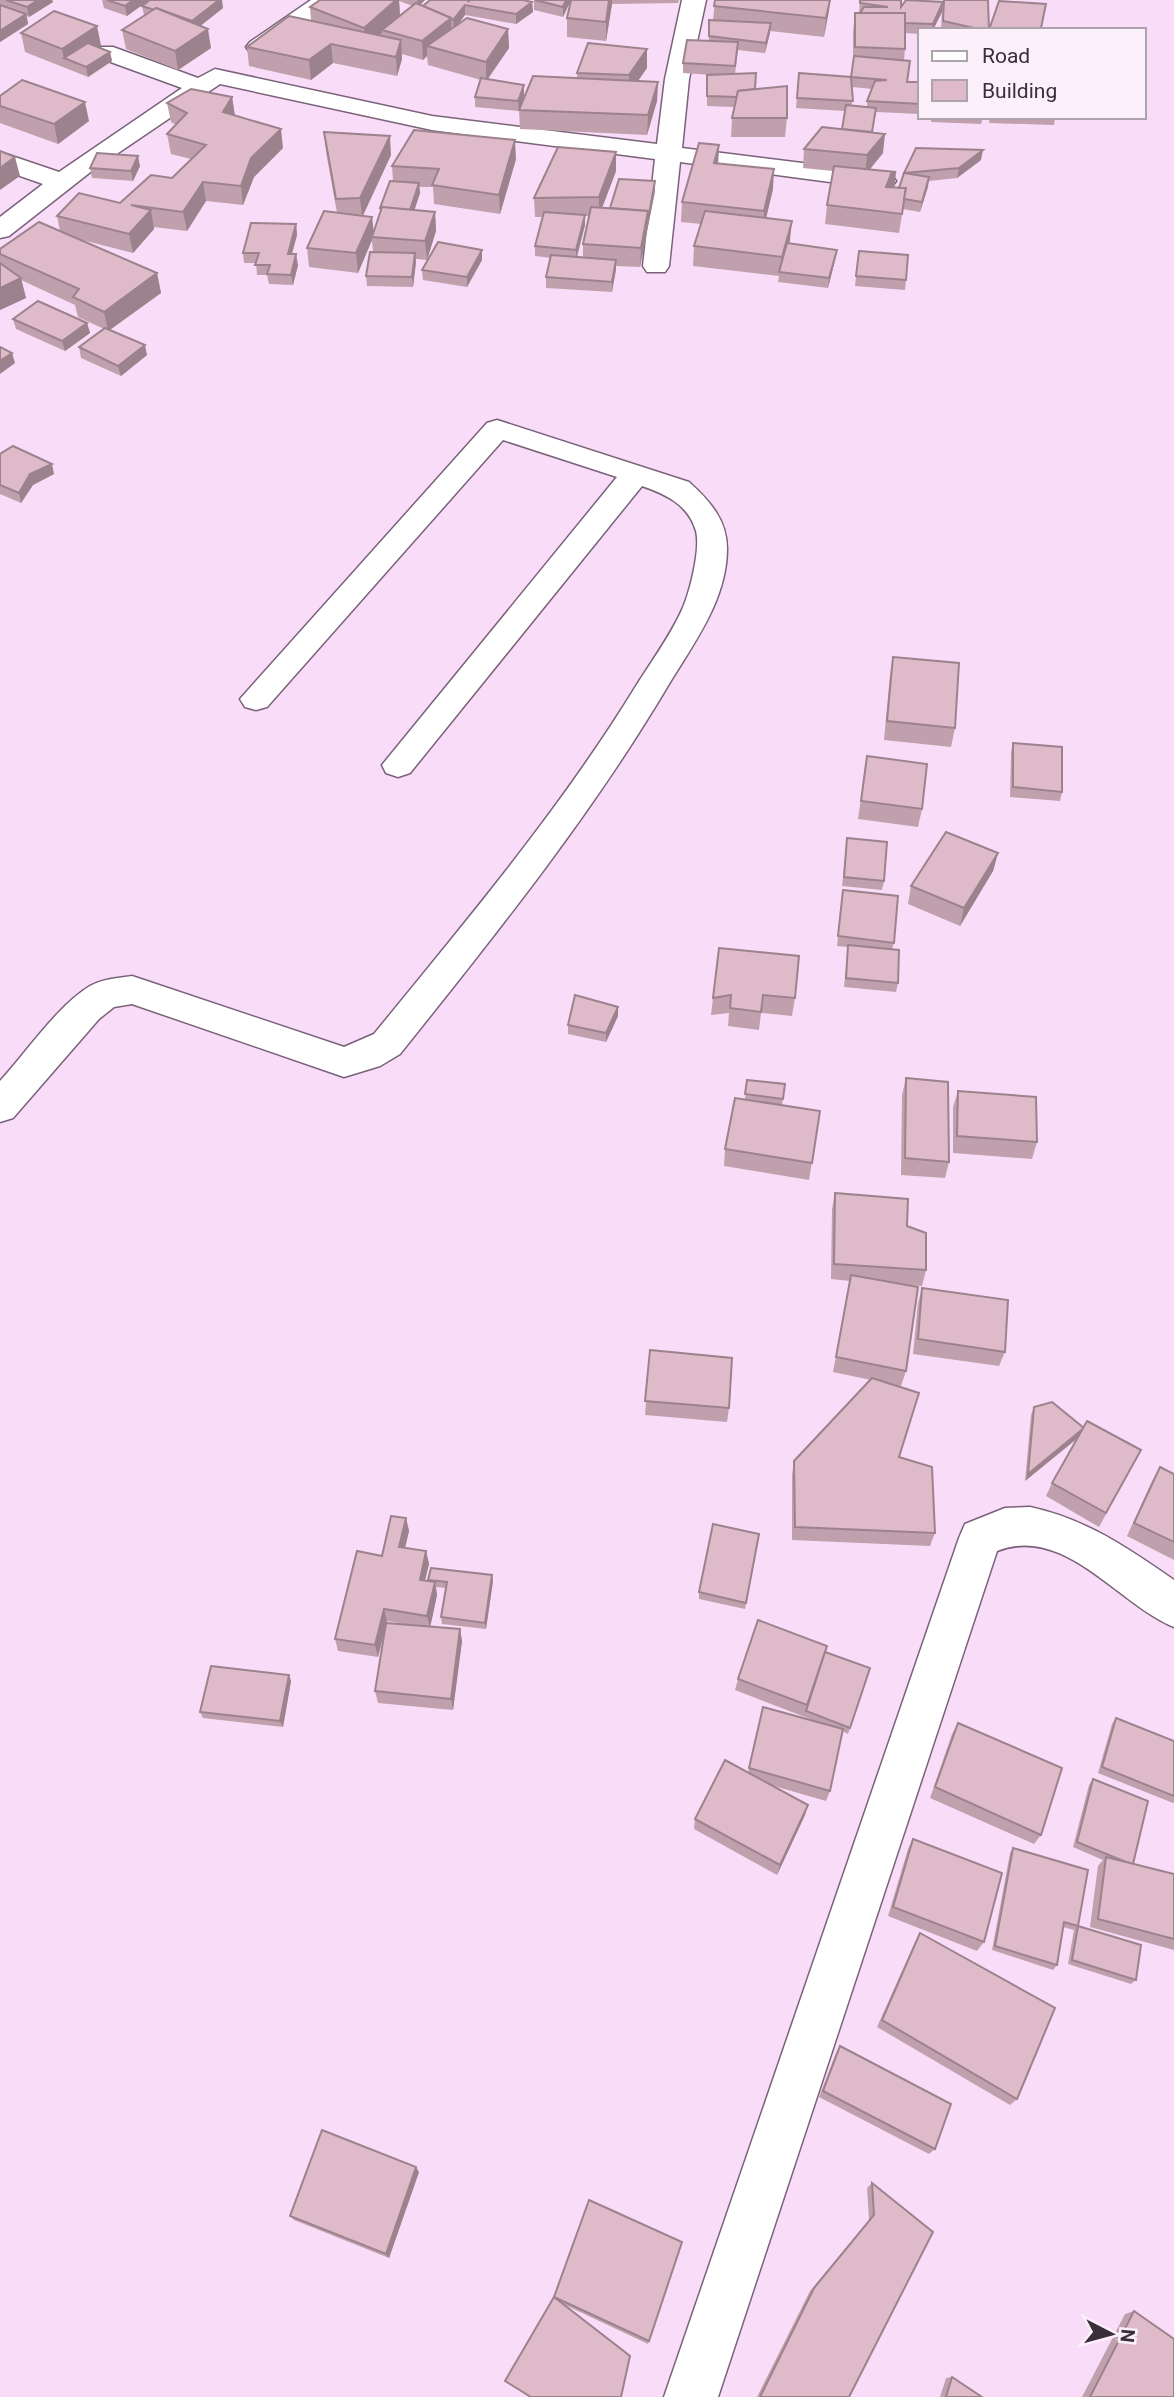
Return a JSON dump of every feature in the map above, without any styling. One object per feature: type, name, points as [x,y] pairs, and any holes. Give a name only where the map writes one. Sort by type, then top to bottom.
[{"type":"street","points":[[6,226],[62,182],[327,0]]},
{"type":"street","points":[[656,266],[677,79],[694,0]]},
{"type":"street","points":[[105,52],[208,82],[432,122],[890,182]]},
{"type":"street","points":[[677,79],[704,79]]},
{"type":"street","points":[[0,160],[62,182]]},
{"type":"street","points":[[6,226],[38,232]]},
{"type":"street","points":[[0,1107],[86,1009],[104,995],[132,990],[344,1062],[367,1056],[387,1045],[520,878],[621,738],[698,612],[712,552],[711,532],[700,508],[679,489],[636,472],[497,429],[256,699]]},
{"type":"street","points":[[398,765],[636,472]]},
{"type":"street","points":[[691,2397],[980,1538],[997,1528],[1017,1525],[1038,1525],[1064,1532],[1174,1606]]},
{"type":"building","points":[[6,0],[38,0],[27,7]]},
{"type":"building","points":[[107,0],[133,0],[125,6]]},
{"type":"building","points":[[150,0],[219,0],[192,21],[156,8],[155,10],[142,6]]},
{"type":"building","points":[[320,0],[396,0],[364,28],[310,7]]},
{"type":"building","points":[[430,0],[532,2],[516,14],[465,5],[453,20],[423,6]]},
{"type":"building","points":[[535,0],[566,0],[563,7]]},
{"type":"building","points":[[571,0],[609,0],[606,22],[567,18]]},
{"type":"building","points":[[715,0],[830,0],[826,18],[714,6]]},
{"type":"building","points":[[860,0],[901,0],[901,7],[906,0],[943,2],[933,24],[905,23],[905,13],[860,13],[864,7],[888,7],[860,3]]},
{"type":"building","points":[[944,0],[988,0],[989,28],[974,28],[943,21]]},
{"type":"building","points":[[999,1],[1046,4],[1041,28],[990,28]]},
{"type":"building","points":[[416,3],[451,18],[422,41],[382,30]]},
{"type":"building","points":[[0,5],[26,14],[0,31]]},
{"type":"building","points":[[156,8],[208,29],[175,51],[122,30]]},
{"type":"building","points":[[54,11],[97,26],[62,49],[21,33]]},
{"type":"building","points":[[855,13],[905,13],[905,49],[855,47]]},
{"type":"building","points":[[289,16],[401,40],[396,57],[331,44],[309,60],[247,47]]},
{"type":"building","points":[[467,18],[508,29],[486,62],[427,46]]},
{"type":"building","points":[[709,20],[771,23],[766,43],[709,36]]},
{"type":"building","points":[[687,40],[738,42],[735,66],[683,63]]},
{"type":"building","points":[[88,43],[110,52],[86,67],[64,58]]},
{"type":"building","points":[[588,43],[647,49],[629,75],[577,73]]},
{"type":"building","points":[[854,56],[910,61],[907,82],[918,82],[918,104],[867,101],[875,81],[887,80],[851,77]]},
{"type":"building","points":[[756,73],[755,89],[738,91],[737,97],[707,96],[707,75]]},
{"type":"building","points":[[799,73],[851,77],[853,101],[797,98]]},
{"type":"building","points":[[533,76],[658,82],[648,115],[519,110]]},
{"type":"building","points":[[481,78],[524,85],[518,101],[475,97]]},
{"type":"building","points":[[22,80],[85,102],[54,124],[0,106],[0,96]]},
{"type":"building","points":[[787,86],[787,118],[732,118],[738,91]]},
{"type":"building","points":[[191,89],[232,97],[223,112],[281,129],[251,158],[241,186],[203,182],[183,212],[131,205],[151,210],[129,234],[57,216],[79,193],[120,203],[151,175],[172,178],[206,145],[167,134],[187,113],[167,103]]},
{"type":"building","points":[[846,105],[876,108],[872,132],[842,129]]},
{"type":"building","points":[[822,127],[885,134],[867,155],[804,149]]},
{"type":"building","points":[[414,130],[515,140],[499,195],[432,185],[439,169],[392,166]]},
{"type":"building","points":[[324,132],[390,136],[360,198],[336,199]]},
{"type":"building","points":[[699,143],[719,145],[714,163],[774,169],[764,211],[682,202]]},
{"type":"building","points":[[558,147],[616,152],[599,197],[534,198]]},
{"type":"building","points":[[916,148],[983,150],[959,168],[904,173]]},
{"type":"building","points":[[0,151],[15,157],[0,168]]},
{"type":"building","points":[[97,153],[138,156],[131,171],[90,168]]},
{"type":"building","points":[[834,166],[896,172],[891,174],[886,187],[906,188],[902,214],[827,205]]},
{"type":"building","points":[[904,173],[929,177],[922,202],[904,199],[906,188],[899,188]]},
{"type":"building","points":[[619,179],[655,181],[648,220],[648,211],[610,208]]},
{"type":"building","points":[[390,181],[419,183],[410,210],[380,208]]},
{"type":"building","points":[[382,207],[435,212],[425,241],[372,237]]},
{"type":"building","points":[[591,207],[648,211],[641,248],[583,244]]},
{"type":"building","points":[[324,211],[372,217],[356,253],[307,248]]},
{"type":"building","points":[[705,211],[792,221],[782,257],[694,246]]},
{"type":"building","points":[[544,212],[585,215],[576,250],[535,246]]},
{"type":"building","points":[[39,222],[157,273],[104,312],[73,297],[79,289],[0,254],[0,249]]},
{"type":"building","points":[[251,223],[296,224],[288,254],[296,254],[291,275],[267,274],[270,265],[255,265],[259,253],[243,253]]},
{"type":"building","points":[[438,242],[482,250],[467,277],[422,270]]},
{"type":"building","points":[[787,243],[837,250],[829,278],[779,272]]},
{"type":"building","points":[[859,251],[908,255],[906,280],[856,276]]},
{"type":"building","points":[[370,252],[415,253],[412,277],[366,276]]},
{"type":"building","points":[[551,255],[616,260],[612,282],[546,277]]},
{"type":"building","points":[[0,263],[21,278],[0,288]]},
{"type":"building","points":[[38,301],[87,323],[62,341],[13,319]]},
{"type":"building","points":[[105,328],[145,345],[118,366],[79,347]]},
{"type":"building","points":[[0,347],[12,353],[0,361]]},
{"type":"building","points":[[13,446],[52,464],[30,474],[19,493],[0,485],[0,454]]},
{"type":"building","points":[[893,657],[959,663],[955,728],[887,721]]},
{"type":"building","points":[[1013,743],[1062,747],[1062,792],[1013,787]]},
{"type":"building","points":[[867,756],[927,764],[922,809],[861,801]]},
{"type":"building","points":[[946,832],[998,853],[964,908],[911,886]]},
{"type":"building","points":[[847,838],[887,842],[884,881],[844,877]]},
{"type":"building","points":[[843,890],[898,896],[894,943],[838,936]]},
{"type":"building","points":[[848,945],[899,950],[898,983],[846,978]]},
{"type":"building","points":[[719,948],[799,956],[795,998],[763,995],[761,1012],[730,1008],[731,995],[713,998]]},
{"type":"building","points":[[575,995],[618,1007],[606,1033],[568,1025]]},
{"type":"building","points":[[906,1078],[948,1082],[949,1162],[905,1158]]},
{"type":"building","points":[[747,1080],[785,1084],[783,1099],[745,1094]]},
{"type":"building","points":[[958,1091],[1036,1097],[1037,1142],[957,1136]]},
{"type":"building","points":[[735,1098],[820,1111],[812,1163],[725,1149]]},
{"type":"building","points":[[835,1193],[908,1199],[907,1226],[926,1233],[926,1270],[834,1264]]},
{"type":"building","points":[[851,1275],[918,1287],[906,1371],[836,1357]]},
{"type":"building","points":[[922,1288],[1008,1300],[1005,1352],[918,1339]]},
{"type":"building","points":[[650,1350],[732,1358],[729,1408],[645,1401]]},
{"type":"building","points":[[872,1378],[919,1393],[899,1457],[932,1467],[935,1533],[795,1527],[794,1461]]},
{"type":"building","points":[[1052,1402],[1084,1428],[1028,1474],[1034,1407]]},
{"type":"building","points":[[1087,1421],[1141,1450],[1106,1513],[1052,1483]]},
{"type":"building","points":[[1160,1467],[1174,1474],[1174,1542],[1134,1523]]},
{"type":"building","points":[[391,1516],[406,1518],[399,1547],[426,1551],[420,1580],[435,1582],[427,1616],[384,1609],[375,1645],[335,1639],[357,1551],[382,1556]]},
{"type":"building","points":[[713,1524],[759,1534],[746,1603],[699,1592]]},
{"type":"building","points":[[431,1568],[492,1575],[485,1623],[441,1617],[447,1582],[428,1580]]},
{"type":"building","points":[[758,1620],[827,1646],[807,1705],[738,1679]]},
{"type":"building","points":[[386,1623],[460,1629],[451,1699],[375,1691]]},
{"type":"building","points":[[825,1652],[870,1668],[850,1728],[806,1711]]},
{"type":"building","points":[[211,1666],[289,1675],[280,1721],[200,1712]]},
{"type":"building","points":[[763,1707],[843,1729],[830,1791],[749,1768]]},
{"type":"building","points":[[1116,1718],[1174,1741],[1174,1796],[1102,1767]]},
{"type":"building","points":[[958,1723],[1062,1768],[1041,1835],[935,1787]]},
{"type":"building","points":[[725,1760],[808,1805],[780,1865],[695,1819]]},
{"type":"building","points":[[1093,1779],[1148,1801],[1133,1864],[1077,1842]]},
{"type":"building","points":[[913,1839],[1002,1873],[984,1942],[893,1907]]},
{"type":"building","points":[[1013,1848],[1088,1870],[1078,1926],[1064,1922],[1057,1965],[995,1946]]},
{"type":"building","points":[[1106,1857],[1174,1874],[1174,1939],[1098,1919]]},
{"type":"building","points":[[1078,1926],[1141,1945],[1136,1980],[1072,1960]]},
{"type":"building","points":[[920,1933],[1055,2008],[1017,2099],[882,2020]]},
{"type":"building","points":[[840,2046],[951,2104],[935,2149],[823,2091]]},
{"type":"building","points":[[322,2130],[416,2167],[386,2254],[290,2216]]},
{"type":"building","points":[[872,2183],[933,2232],[849,2397],[760,2397],[814,2288],[874,2215]]},
{"type":"building","points":[[589,2200],[682,2242],[649,2341],[554,2297]]},
{"type":"building","points":[[554,2297],[630,2356],[621,2397],[531,2397],[505,2381]]},
{"type":"building","points":[[1134,2311],[1174,2339],[1174,2397],[1090,2397]]},
{"type":"building","points":[[952,2377],[982,2397],[946,2397]]}]
